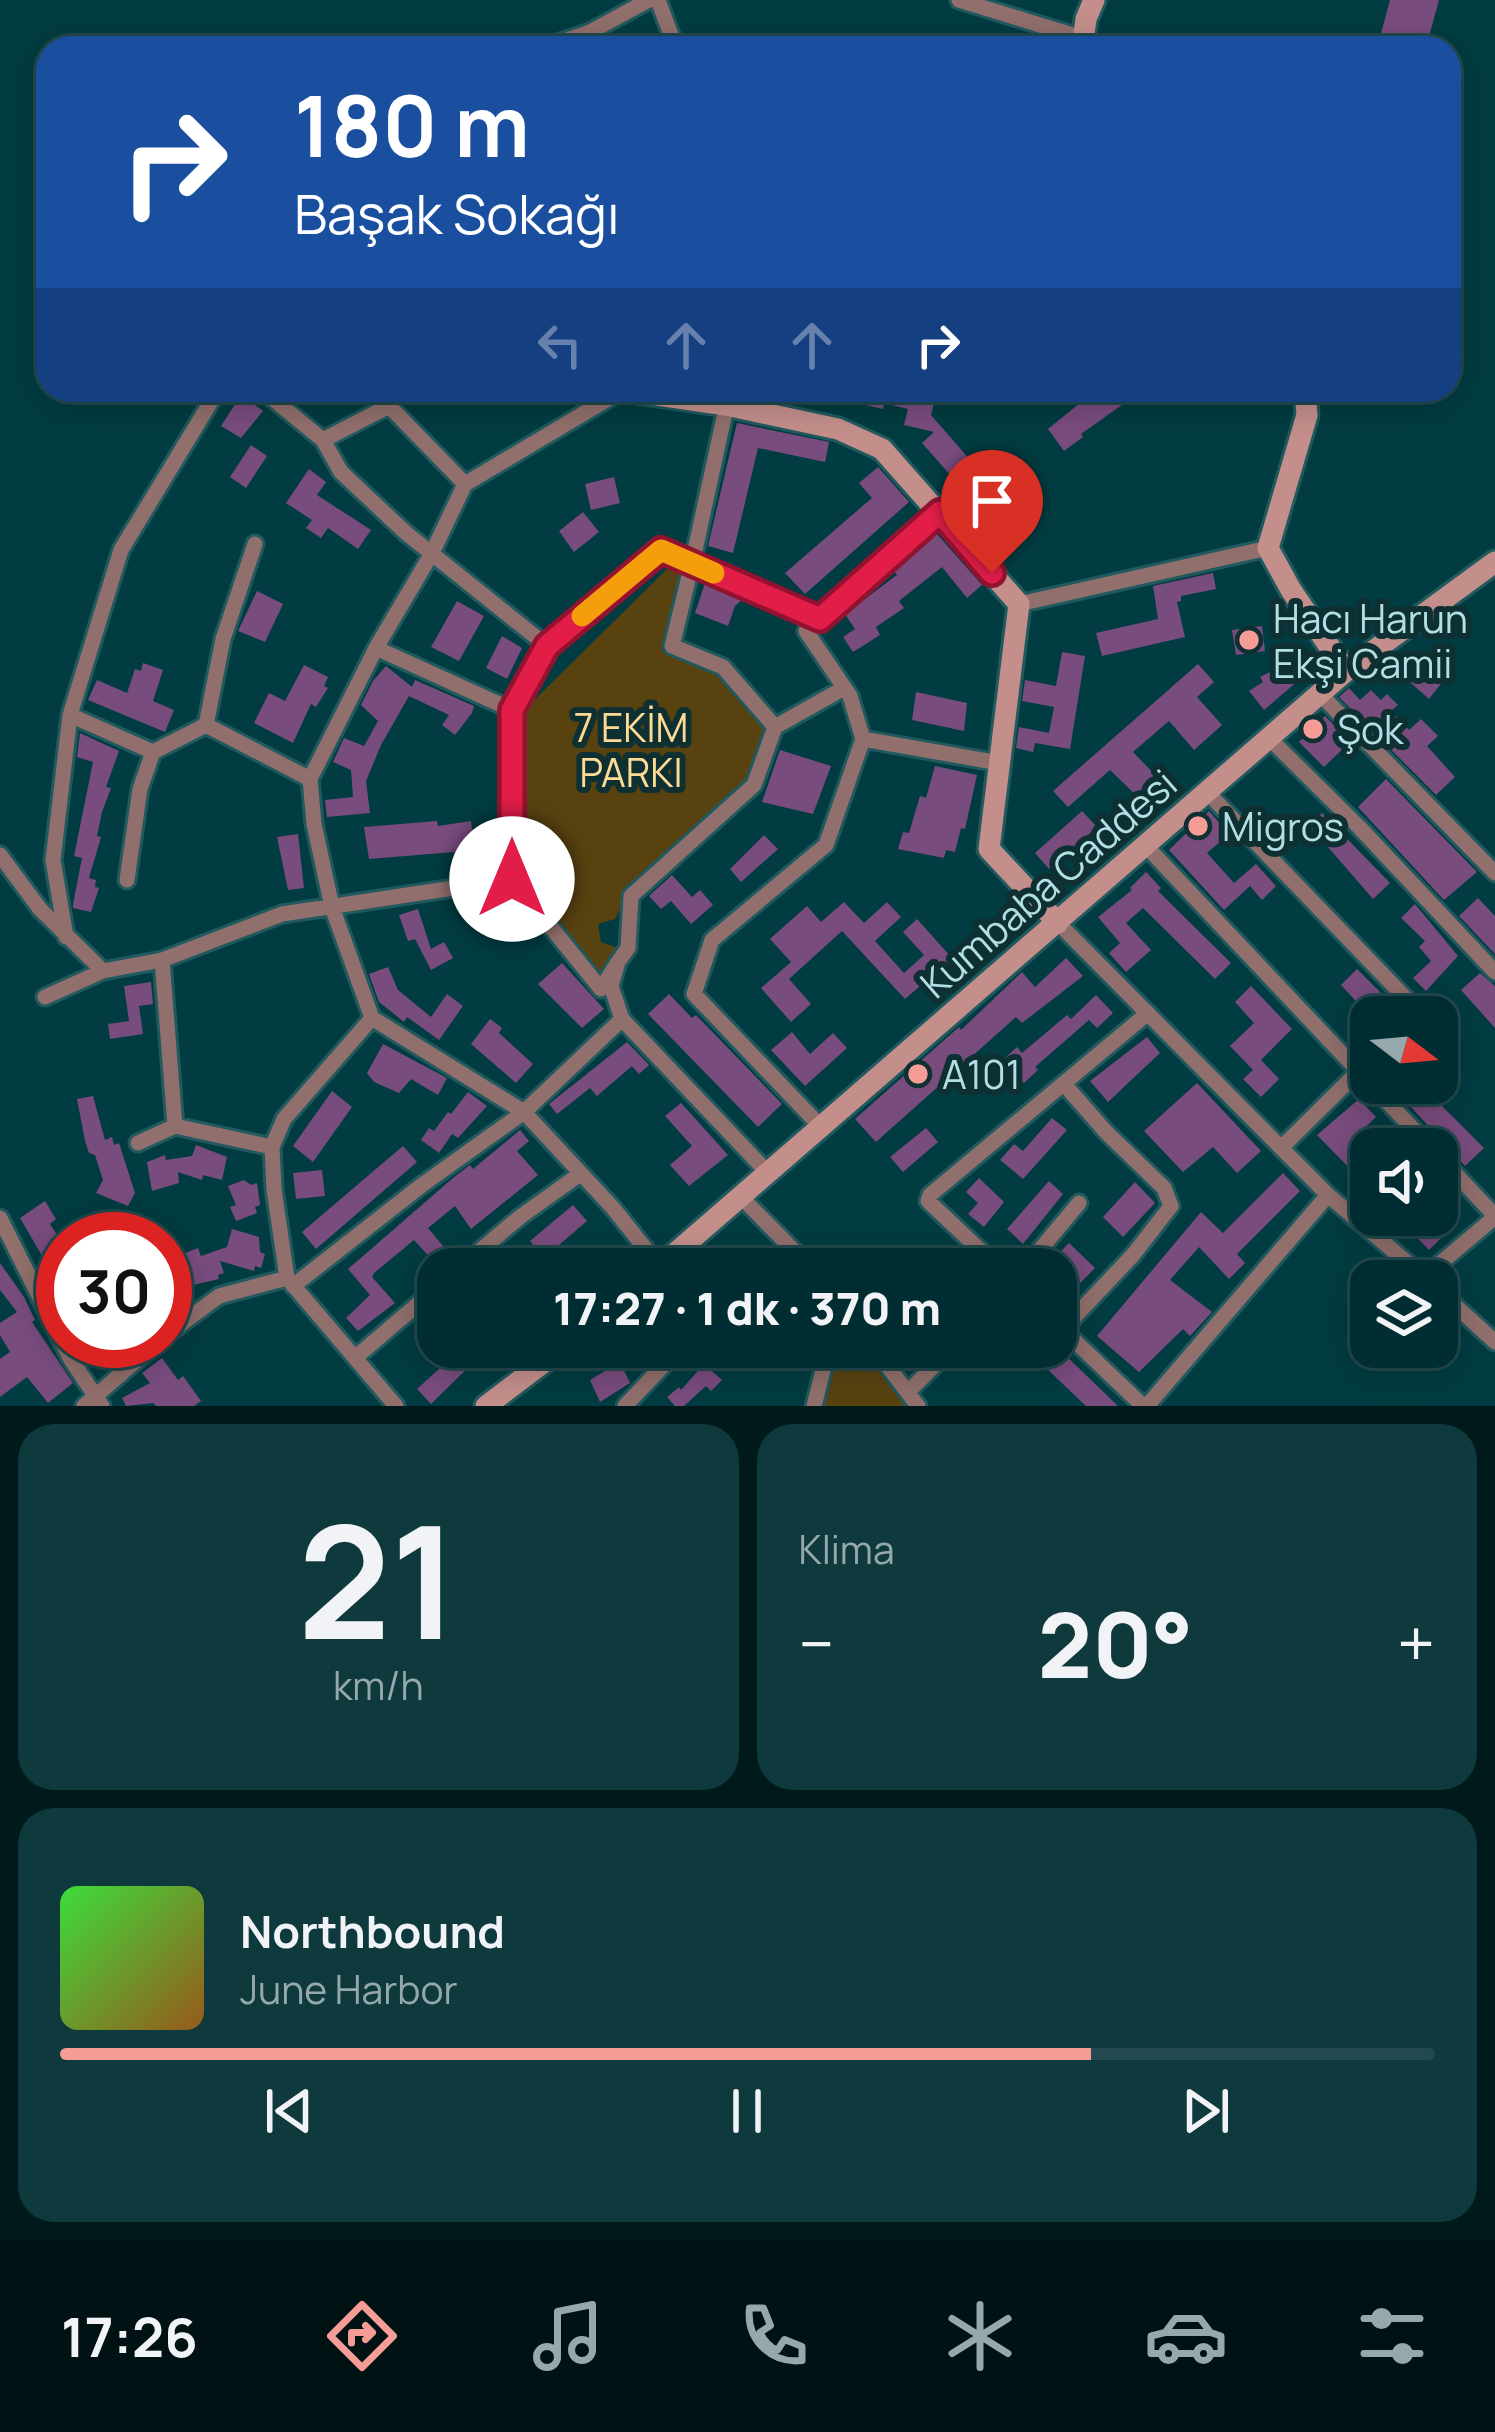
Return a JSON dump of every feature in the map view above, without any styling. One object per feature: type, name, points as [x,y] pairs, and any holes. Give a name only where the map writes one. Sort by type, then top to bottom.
[{"type":"street","points":[[578,36],[649,0]]},
{"type":"street","points":[[658,0],[672,36]]},
{"type":"street","points":[[959,0],[1062,36]]},
{"type":"street","points":[[1084,36],[1094,0]]},
{"type":"street","points":[[66,937],[53,860],[70,715],[121,550],[211,402]]},
{"type":"street","points":[[277,402],[323,440],[341,472],[432,554],[547,646]]},
{"type":"street","points":[[323,440],[384,402]]},
{"type":"street","points":[[393,402],[465,484]]},
{"type":"street","points":[[603,402],[465,484],[310,779],[314,824],[332,907],[372,1018],[524,1112],[641,1248]]},
{"type":"street","points":[[727,402],[672,646],[723,667],[775,727]]},
{"type":"street","points":[[742,402],[838,429],[882,449],[1019,604],[989,849],[1328,1195],[1404,1260]]},
{"type":"street","points":[[1306,402],[1307,415],[1268,548],[1346,671]]},
{"type":"street","points":[[822,1128],[694,994],[712,940],[826,845],[863,739],[844,688],[806,632],[940,512]]},
{"type":"street","points":[[206,724],[224,639],[255,544]]},
{"type":"street","points":[[1019,604],[1268,548]]},
{"type":"street","points":[[820,619],[661,550],[547,646],[512,710],[512,879],[601,989],[628,948],[631,896],[754,785],[775,727],[844,688]]},
{"type":"street","name":"Kumbaba Caddesi","points":[[682,1248],[1346,671],[1495,562]]},
{"type":"street","points":[[376,648],[512,710]]},
{"type":"street","points":[[1319,694],[1495,873]]},
{"type":"street","points":[[70,715],[153,752]]},
{"type":"street","points":[[127,880],[140,789],[153,752],[206,724]]},
{"type":"street","points":[[206,724],[310,779]]},
{"type":"street","points":[[1269,738],[1495,972]]},
{"type":"street","points":[[863,739],[999,764]]},
{"type":"street","points":[[1207,793],[1404,996]]},
{"type":"street","points":[[1146,846],[1350,1050]]},
{"type":"street","points":[[0,855],[66,937],[103,971]]},
{"type":"street","points":[[45,997],[103,971],[162,960],[281,914],[512,879]]},
{"type":"street","points":[[162,960],[175,1126]]},
{"type":"street","points":[[618,962],[611,986],[622,1019],[769,1174]]},
{"type":"street","points":[[977,1248],[928,1202],[930,1196],[1148,1013]]},
{"type":"street","points":[[372,1018],[284,1119],[272,1147],[290,1282],[396,1406]]},
{"type":"street","points":[[192,1316],[219,1296],[290,1282],[524,1112],[622,1019]]},
{"type":"street","points":[[1282,1148],[1350,1080]]},
{"type":"street","points":[[1064,1084],[1164,1188],[1171,1206],[1133,1255],[1077,1309]]},
{"type":"street","points":[[1396,1104],[1415,1128]]},
{"type":"street","points":[[138,1143],[175,1126],[272,1147]]},
{"type":"street","points":[[483,1248],[580,1174]]},
{"type":"street","points":[[1447,1260],[1495,1217],[1458,1178]]},
{"type":"street","points":[[1077,1343],[1145,1406],[1328,1195]]},
{"type":"street","points":[[742,1198],[791,1248]]},
{"type":"street","points":[[1042,1248],[1079,1203]]},
{"type":"street","points":[[0,1218],[94,1402],[130,1368]]},
{"type":"street","points":[[356,1357],[417,1305]]},
{"type":"street","points":[[1458,1308],[1495,1342]]},
{"type":"street","points":[[486,1406],[536,1368]]},
{"type":"street","points":[[625,1406],[661,1368]]},
{"type":"street","points":[[814,1406],[824,1368]]},
{"type":"street","points":[[889,1368],[913,1399],[937,1368]]},
{"type":"green space","name":"7 EKİM PARKI","points":[[669,567],[682,570],[664,652],[721,674],[767,728],[748,780],[632,887],[615,919],[598,924],[601,942],[618,948],[615,967],[602,981],[517,877],[520,714]]},
{"type":"green space","points":[[824,1368],[889,1368],[918,1406],[814,1406]]},
{"type":"building","points":[[1390,0],[1439,0],[1429,36],[1380,36]]},
{"type":"building","points":[[236,402],[251,402],[263,411],[241,438],[221,426]]},
{"type":"building","points":[[857,402],[934,402],[931,415],[978,469],[1014,473],[1011,498],[989,496],[991,473],[967,494],[922,443],[934,432],[904,425],[908,409],[884,403],[883,409]]},
{"type":"building","points":[[1081,402],[1126,402],[1064,451],[1048,429]]},
{"type":"building","points":[[737,423],[829,442],[825,462],[758,448],[733,553],[708,546]]},
{"type":"building","points":[[251,445],[267,456],[246,488],[230,477]]},
{"type":"building","points":[[878,467],[909,502],[805,594],[785,573],[872,498],[859,483]]},
{"type":"building","points":[[309,469],[326,482],[317,495],[371,530],[358,549],[328,528],[321,538],[306,528],[312,520],[286,503]]},
{"type":"building","points":[[614,477],[620,503],[591,510],[585,484]]},
{"type":"building","points":[[583,512],[599,532],[574,552],[559,531]]},
{"type":"building","points":[[937,534],[982,585],[967,598],[942,567],[899,601],[904,608],[876,627],[880,635],[853,652],[843,637],[855,629],[845,614],[897,575],[893,570]]},
{"type":"building","points":[[1213,573],[1216,589],[1181,596],[1177,602],[1185,637],[1102,656],[1096,633],[1158,619],[1153,586]]},
{"type":"building","points":[[705,583],[743,599],[728,626],[695,613]]},
{"type":"building","points":[[257,591],[283,604],[265,642],[238,631]]},
{"type":"building","points":[[457,601],[484,616],[459,661],[431,647]]},
{"type":"building","name":"Hacı Harun Ekşi Camii","points":[[1262,626],[1265,651],[1236,655],[1232,630]]},
{"type":"building","points":[[502,636],[522,648],[507,679],[486,668]]},
{"type":"building","points":[[1410,650],[1444,680],[1429,699],[1395,669]]},
{"type":"building","points":[[1062,652],[1085,656],[1070,749],[1035,743],[1033,752],[1016,748],[1019,727],[1049,733],[1054,707],[1022,701],[1025,680],[1056,686]]},
{"type":"building","points":[[1298,658],[1313,668],[1264,710],[1249,691],[1263,682],[1260,677]]},
{"type":"building","points":[[143,663],[163,670],[153,701],[174,710],[165,732],[88,700],[97,680],[127,693],[135,669],[141,671]]},
{"type":"building","points":[[1198,664],[1214,682],[1197,697],[1222,725],[1194,750],[1169,721],[1133,752],[1161,781],[1141,800],[1110,770],[1068,807],[1053,791]]},
{"type":"building","points":[[304,665],[328,677],[324,686],[328,688],[316,707],[311,704],[293,743],[254,723],[269,693],[285,701]]},
{"type":"building","points":[[386,666],[412,687],[415,680],[474,706],[472,713],[455,735],[442,725],[449,715],[409,696],[366,781],[370,813],[327,817],[325,800],[353,797],[351,770],[333,762],[344,738],[364,746],[378,721],[361,705]]},
{"type":"building","points":[[1349,688],[1360,700],[1371,690],[1381,700],[1387,694],[1398,705],[1391,711],[1409,730],[1421,719],[1438,736],[1427,746],[1455,777],[1436,795],[1339,697]]},
{"type":"building","points":[[916,692],[967,703],[964,731],[912,720]]},
{"type":"building","points":[[1325,716],[1350,742],[1324,767],[1299,742]]},
{"type":"building","points":[[80,733],[119,751],[106,787],[111,788],[89,878],[99,888],[91,912],[73,908],[82,858],[74,856],[93,762],[77,757]]},
{"type":"building","points":[[780,750],[831,766],[813,814],[762,802]]},
{"type":"building","points":[[935,766],[977,775],[965,829],[961,828],[955,852],[946,850],[944,858],[898,849],[903,832],[909,833],[920,796],[926,798]]},
{"type":"building","points":[[1386,779],[1477,872],[1444,900],[1358,807]]},
{"type":"building","points":[[1082,811],[1097,827],[1049,869],[1035,853]]},
{"type":"building","points":[[1209,811],[1229,834],[1207,853],[1234,883],[1256,864],[1276,886],[1262,900],[1250,886],[1224,910],[1169,850]]},
{"type":"building","points":[[1322,813],[1390,883],[1373,899],[1309,825]]},
{"type":"building","points":[[437,821],[438,826],[471,821],[476,859],[455,862],[454,852],[369,859],[364,827]]},
{"type":"building","points":[[298,834],[304,888],[288,890],[277,837]]},
{"type":"building","points":[[764,835],[778,849],[741,882],[730,869]]},
{"type":"building","points":[[1146,872],[1161,888],[1158,891],[1231,963],[1215,979],[1143,908],[1126,923],[1151,950],[1126,972],[1109,953],[1120,943],[1098,917]]},
{"type":"building","points":[[672,875],[692,897],[700,890],[713,905],[691,924],[671,901],[661,909],[649,896]]},
{"type":"building","points":[[1478,898],[1495,916],[1495,954],[1459,916]]},
{"type":"building","points":[[844,902],[864,923],[887,902],[901,917],[875,941],[904,973],[924,955],[903,932],[917,919],[952,958],[905,999],[842,931],[789,979],[811,1004],[791,1022],[761,988],[791,962],[770,939],[807,906],[821,922]]},
{"type":"building","points":[[1415,904],[1458,956],[1426,991],[1413,978],[1431,961],[1419,947],[1425,941],[1401,918]]},
{"type":"building","points":[[418,909],[431,949],[444,942],[453,958],[431,970],[415,939],[408,941],[399,915]]},
{"type":"building","points":[[1066,958],[1083,976],[1022,1023],[1016,1017],[876,1142],[855,1119],[1022,972],[1035,987]]},
{"type":"building","points":[[562,963],[604,1009],[582,1028],[538,984]]},
{"type":"building","points":[[388,967],[398,990],[431,1017],[447,994],[463,1006],[439,1040],[379,1002],[369,974]]},
{"type":"building","points":[[1357,969],[1384,996],[1351,996],[1341,985]]},
{"type":"building","points":[[1480,973],[1495,986],[1495,1028],[1461,990]]},
{"type":"building","points":[[151,982],[153,1004],[139,1006],[143,1034],[110,1039],[108,1024],[129,1021],[124,986]]},
{"type":"building","points":[[1251,986],[1292,1029],[1261,1060],[1279,1079],[1261,1097],[1243,1079],[1253,1070],[1230,1046],[1254,1023],[1235,1002]]},
{"type":"building","points":[[669,994],[692,1018],[696,1015],[782,1104],[758,1127],[648,1014]]},
{"type":"building","points":[[1096,995],[1113,1013],[1097,1028],[1089,1020],[1035,1067],[1038,1070],[1024,1083],[1003,1060],[1017,1047],[1022,1053],[1067,1015],[1071,1019]]},
{"type":"building","points":[[490,1019],[533,1064],[516,1083],[471,1044]]},
{"type":"building","points":[[792,1032],[810,1054],[833,1033],[847,1048],[805,1086],[771,1050]]},
{"type":"building","points":[[1147,1037],[1160,1053],[1108,1102],[1090,1081]]},
{"type":"building","points":[[627,1042],[649,1065],[639,1074],[632,1066],[597,1096],[590,1088],[557,1114],[549,1104]]},
{"type":"building","points":[[383,1044],[447,1078],[438,1095],[411,1079],[399,1093],[374,1082],[367,1073]]},
{"type":"building","points":[[1197,1083],[1261,1151],[1237,1173],[1213,1147],[1183,1172],[1144,1131]]},
{"type":"building","points":[[332,1091],[352,1107],[313,1162],[293,1146]]},
{"type":"building","points":[[468,1092],[487,1106],[458,1138],[452,1134],[439,1153],[421,1140]]},
{"type":"building","points":[[93,1096],[105,1140],[112,1137],[114,1145],[119,1143],[135,1193],[128,1206],[96,1193],[103,1180],[85,1141],[77,1099]]},
{"type":"building","points":[[681,1103],[728,1155],[689,1186],[670,1165],[692,1146],[665,1116]]},
{"type":"building","points":[[1353,1104],[1364,1104],[1376,1117],[1364,1128],[1350,1128],[1350,1169],[1317,1135]]},
{"type":"building","points":[[1408,1104],[1440,1104],[1484,1148],[1465,1166],[1458,1158],[1458,1128],[1430,1128]]},
{"type":"building","points":[[1052,1118],[1067,1130],[1023,1179],[1000,1160],[1014,1144],[1023,1151]]},
{"type":"building","points":[[926,1128],[938,1142],[903,1172],[890,1157]]},
{"type":"building","points":[[520,1130],[529,1141],[517,1151],[538,1175],[471,1229],[455,1206],[428,1228],[445,1248],[421,1248],[414,1240],[374,1273],[372,1277],[395,1303],[358,1331],[346,1318],[370,1295],[348,1269],[453,1178],[470,1165],[473,1169]]},
{"type":"building","points":[[196,1145],[227,1157],[222,1180],[178,1172],[179,1183],[152,1191],[147,1162],[165,1155],[166,1160],[192,1156]]},
{"type":"building","points":[[403,1146],[417,1162],[316,1249],[302,1232]]},
{"type":"building","points":[[322,1170],[325,1196],[296,1199],[293,1173]]},
{"type":"building","points":[[1283,1173],[1300,1191],[1237,1254],[1245,1263],[1229,1279],[1199,1247],[1170,1280],[1212,1312],[1190,1336],[1183,1329],[1139,1372],[1097,1336],[1201,1212],[1223,1233]]},
{"type":"building","points":[[979,1178],[1004,1202],[984,1227],[968,1214],[978,1203],[966,1192]]},
{"type":"building","points":[[244,1180],[257,1183],[260,1205],[255,1207],[257,1213],[236,1221],[228,1186]]},
{"type":"building","points":[[1049,1181],[1063,1194],[1023,1244],[1007,1229]]},
{"type":"building","points":[[1135,1182],[1155,1203],[1123,1237],[1103,1217]]},
{"type":"building","points":[[45,1201],[52,1212],[36,1212],[36,1245],[20,1218]]},
{"type":"building","points":[[573,1205],[587,1221],[556,1248],[536,1248],[530,1241]]},
{"type":"building","points":[[232,1229],[259,1237],[260,1252],[265,1254],[261,1268],[255,1266],[254,1271],[220,1261],[224,1273],[219,1279],[193,1285],[192,1250],[198,1248],[201,1256],[227,1247]]},
{"type":"building","points":[[1415,1236],[1443,1236],[1429,1250]]},
{"type":"building","points":[[1077,1251],[1095,1268],[1077,1286]]},
{"type":"building","points":[[0,1263],[35,1320],[36,1368],[63,1368],[73,1383],[48,1403],[27,1377],[0,1397],[0,1359],[10,1352],[0,1335],[0,1323],[17,1312],[0,1290]]},
{"type":"building","points":[[1077,1366],[1118,1406],[1086,1406],[1046,1368]]},
{"type":"building","points":[[149,1368],[169,1368],[178,1380],[183,1376],[201,1401],[194,1406],[126,1406],[122,1398],[150,1383],[142,1373]]},
{"type":"building","points":[[440,1368],[468,1368],[431,1404],[417,1389]]},
{"type":"building","points":[[610,1368],[623,1368],[630,1383],[600,1402],[590,1380]]},
{"type":"building","points":[[700,1368],[708,1368],[722,1380],[711,1391],[706,1386],[684,1406],[675,1406],[667,1397],[681,1390]]},
{"type":"slow traffic","points":[[582,616],[661,550],[714,573]]},
{"type":"place","name":"Hacı Harun Ekşi Camii","points":[[1249,640]]},
{"type":"place","name":"Şok","points":[[1313,729]]},
{"type":"place","name":"Migros","points":[[1198,826]]},
{"type":"place","name":"A101","points":[[918,1074]]},
{"type":"route","points":[[512,879],[512,710],[547,646],[661,550],[820,619],[940,512],[992,573]]}]
